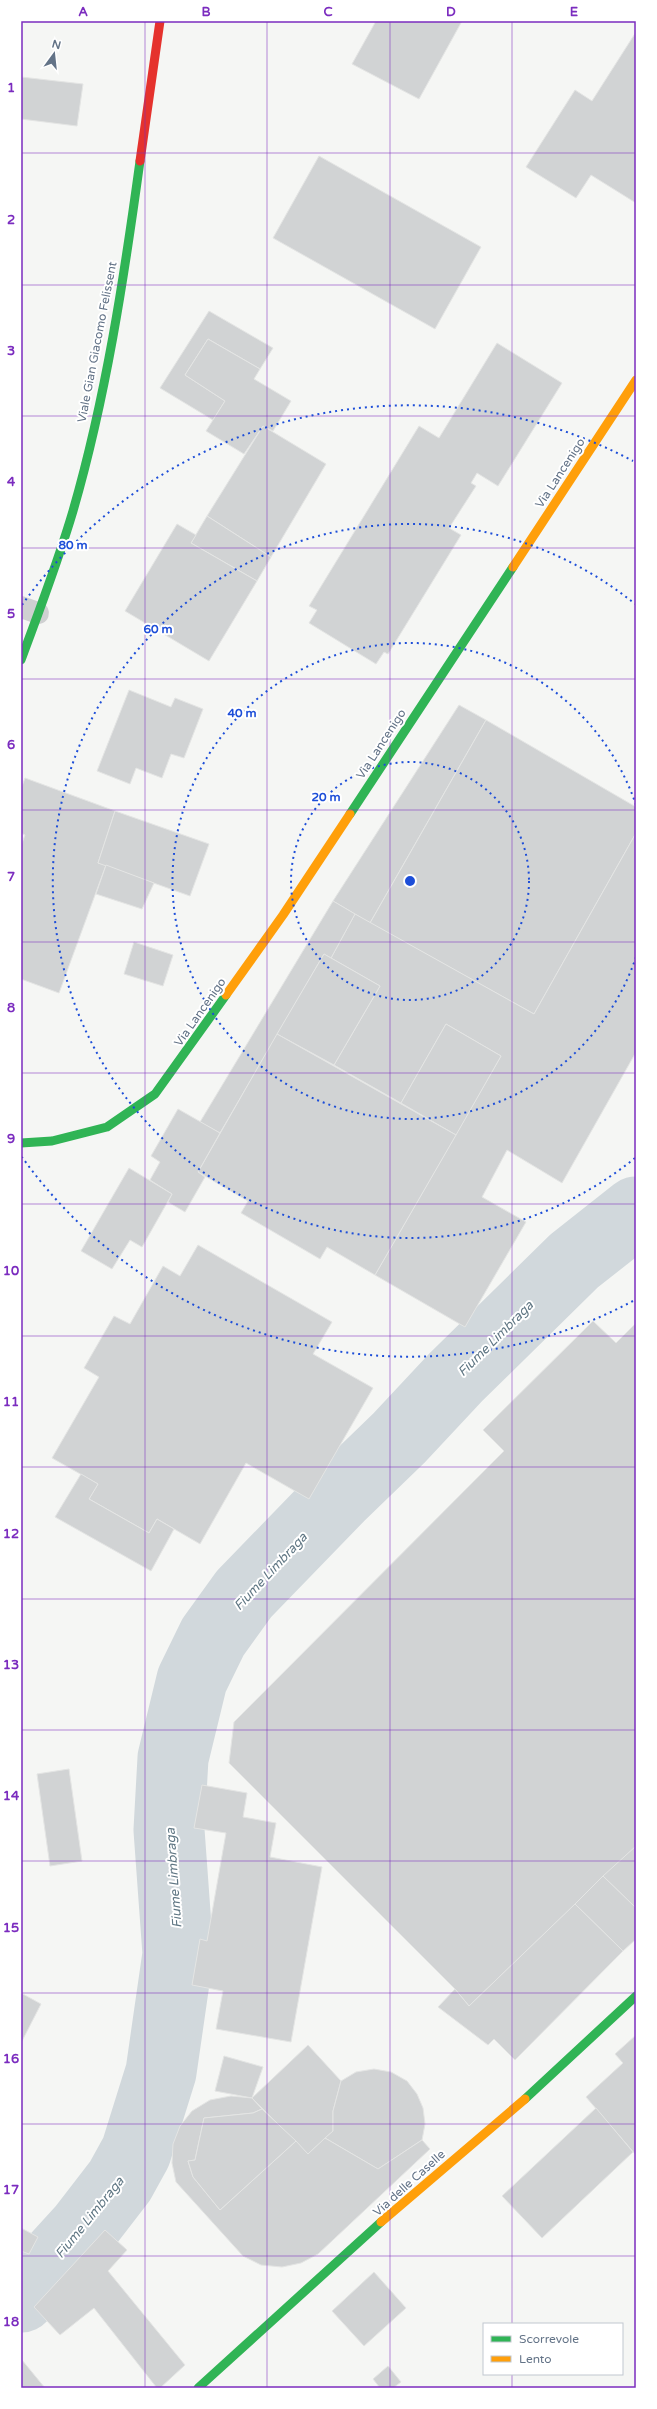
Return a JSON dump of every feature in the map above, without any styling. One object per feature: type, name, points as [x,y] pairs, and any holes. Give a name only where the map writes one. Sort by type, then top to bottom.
[{"type":"street","name":"Viale Gian Giacomo Felissent","points":[[21,660],[30,610],[73,509],[108,359],[160,21]]},
{"type":"street","name":"Via Lancenigo","points":[[21,1143],[52,1141],[107,1127],[155,1094],[283,915],[636,380]]},
{"type":"street","name":"Via delle Caselle","points":[[198,2388],[405,2201],[526,2098],[636,1996]]},
{"type":"building","points":[[376,21],[462,21],[419,99],[352,64]]},
{"type":"building","points":[[636,32],[636,203],[591,175],[576,198],[526,167],[575,90],[592,101]]},
{"type":"building","points":[[21,77],[83,84],[77,126],[21,119]]},
{"type":"building","points":[[319,156],[481,247],[435,329],[273,238]]},
{"type":"building","points":[[209,311],[273,348],[260,369],[208,339],[185,375],[225,401],[213,420],[160,388]]},
{"type":"building","points":[[208,339],[260,369],[254,379],[291,401],[273,431],[263,426],[244,454],[206,431],[225,401],[185,375]]},
{"type":"building","points":[[497,343],[562,383],[498,486],[477,473],[471,483],[476,486],[449,528],[461,535],[388,654],[384,652],[376,664],[309,623],[317,610],[309,606],[419,426],[439,438]]},
{"type":"building","points":[[263,426],[326,464],[271,557],[207,516]]},
{"type":"building","points":[[207,516],[271,557],[257,581],[191,543]]},
{"type":"building","points":[[177,524],[196,535],[191,543],[257,581],[209,661],[125,611]]},
{"type":"building","points":[[129,690],[171,707],[175,698],[203,709],[184,758],[171,754],[162,778],[136,768],[130,784],[97,771]]},
{"type":"building","points":[[459,705],[486,720],[370,923],[333,901]]},
{"type":"building","points":[[486,720],[636,807],[636,833],[534,1014],[370,923]]},
{"type":"building","points":[[25,778],[115,811],[98,863],[106,865],[59,993],[21,979],[21,846],[25,835],[21,833],[21,789]]},
{"type":"building","points":[[115,811],[209,844],[190,896],[98,863]]},
{"type":"building","points":[[636,833],[636,1052],[562,1183],[507,1150],[482,1197],[526,1222],[465,1327],[375,1275],[501,1056],[446,1024],[401,1103],[334,1065],[380,986],[331,958],[355,914],[534,1014]]},
{"type":"building","points":[[106,865],[154,883],[142,909],[96,894]]},
{"type":"building","points":[[333,901],[355,914],[331,958],[324,954],[220,1133],[200,1122]]},
{"type":"building","points":[[134,942],[173,955],[163,986],[124,974]]},
{"type":"building","points":[[324,954],[380,986],[334,1065],[277,1034]]},
{"type":"building","points":[[446,1024],[501,1056],[456,1135],[401,1103]]},
{"type":"building","points":[[277,1034],[456,1135],[375,1275],[327,1247],[320,1259],[241,1213],[248,1201],[198,1172]]},
{"type":"building","points":[[178,1109],[220,1133],[198,1172],[205,1177],[185,1212],[168,1202],[172,1194],[150,1180],[160,1162],[151,1156]]},
{"type":"building","points":[[129,1168],[172,1194],[142,1247],[130,1240],[112,1269],[81,1251]]},
{"type":"building","points":[[198,1245],[332,1322],[313,1354],[373,1388],[309,1499],[246,1463],[200,1544],[157,1519],[149,1533],[89,1499],[98,1484],[52,1458],[99,1377],[84,1368],[114,1316],[130,1324],[163,1266],[180,1276]]},
{"type":"building","points":[[593,1321],[616,1343],[636,1323],[636,1846],[469,2006],[455,1989],[229,1763],[234,1722],[504,1451],[483,1430]]},
{"type":"building","points":[[81,1474],[98,1484],[89,1499],[149,1533],[157,1519],[174,1529],[151,1571],[55,1517]]},
{"type":"building","points":[[69,1769],[82,1861],[50,1866],[37,1774]]},
{"type":"building","points":[[202,1785],[247,1793],[243,1817],[276,1823],[270,1857],[322,1867],[291,2042],[216,2029],[223,1991],[192,1985],[200,1939],[207,1941],[226,1833],[194,1828]]},
{"type":"building","points":[[636,1846],[636,1908],[603,1876]]},
{"type":"building","points":[[603,1876],[636,1908],[636,1939],[623,1951],[575,1904]]},
{"type":"building","points":[[575,1904],[623,1951],[515,2060],[494,2039],[488,2045],[438,2007],[455,1989],[469,2006]]},
{"type":"building","points":[[21,1993],[41,2004],[21,2043]]},
{"type":"building","points":[[636,2035],[636,2155],[586,2097],[623,2063],[615,2054]]},
{"type":"building","points":[[308,2045],[341,2081],[333,2111],[333,2131],[308,2154],[252,2098]]},
{"type":"building","points":[[224,2056],[263,2067],[252,2098],[215,2091]]},
{"type":"building","points":[[374,2069],[391,2072],[407,2081],[417,2094],[423,2108],[425,2124],[422,2140],[378,2169],[325,2138],[333,2131],[333,2111],[341,2081],[356,2072]]},
{"type":"building","points":[[231,2096],[252,2098],[262,2109],[253,2113],[204,2118],[195,2160],[188,2161],[193,2177],[220,2210],[296,2141],[308,2154],[325,2138],[378,2169],[422,2140],[430,2149],[318,2254],[301,2263],[282,2267],[261,2265],[243,2256],[176,2182],[172,2163],[173,2144],[180,2126],[192,2111],[210,2100]]},
{"type":"building","points":[[596,2108],[633,2152],[542,2238],[502,2196]]},
{"type":"building","points":[[262,2109],[296,2141],[220,2210],[193,2177],[188,2161],[195,2160],[204,2118],[253,2113]]},
{"type":"building","points":[[21,2228],[38,2237],[29,2254],[21,2251]]},
{"type":"building","points":[[105,2230],[127,2250],[108,2271],[185,2365],[160,2388],[157,2388],[94,2308],[60,2335],[34,2307]]},
{"type":"building","points":[[374,2272],[406,2308],[364,2346],[332,2311]]},
{"type":"building","points":[[22,2360],[45,2388],[21,2388]]},
{"type":"building","points":[[388,2366],[401,2382],[393,2388],[380,2388],[373,2379]]},
{"type":"waterway","name":"Fiume Limbraga","points":[[21,2297],[83,2229],[120,2181],[136,2152],[161,2072],[178,1954],[169,1830],[173,1758],[192,1680],[213,1637],[244,1594],[339,1496],[399,1438],[456,1377],[574,1261],[636,1212]]},
{"type":"traffic: fast","points":[[21,660],[67,530],[85,468],[113,337],[140,161]]},
{"type":"traffic: fast","points":[[350,814],[513,567]]},
{"type":"traffic: fast","points":[[21,1143],[52,1141],[107,1127],[155,1094],[226,995]]},
{"type":"traffic: fast","points":[[525,2099],[636,1996]]},
{"type":"traffic: fast","points":[[198,2388],[381,2222]]},
{"type":"traffic: slow","points":[[513,567],[636,380]]},
{"type":"traffic: slow","points":[[226,995],[283,915],[350,814]]},
{"type":"traffic: slow","points":[[381,2222],[525,2099]]},
{"type":"traffic: jam","points":[[140,161],[160,21]]}]
